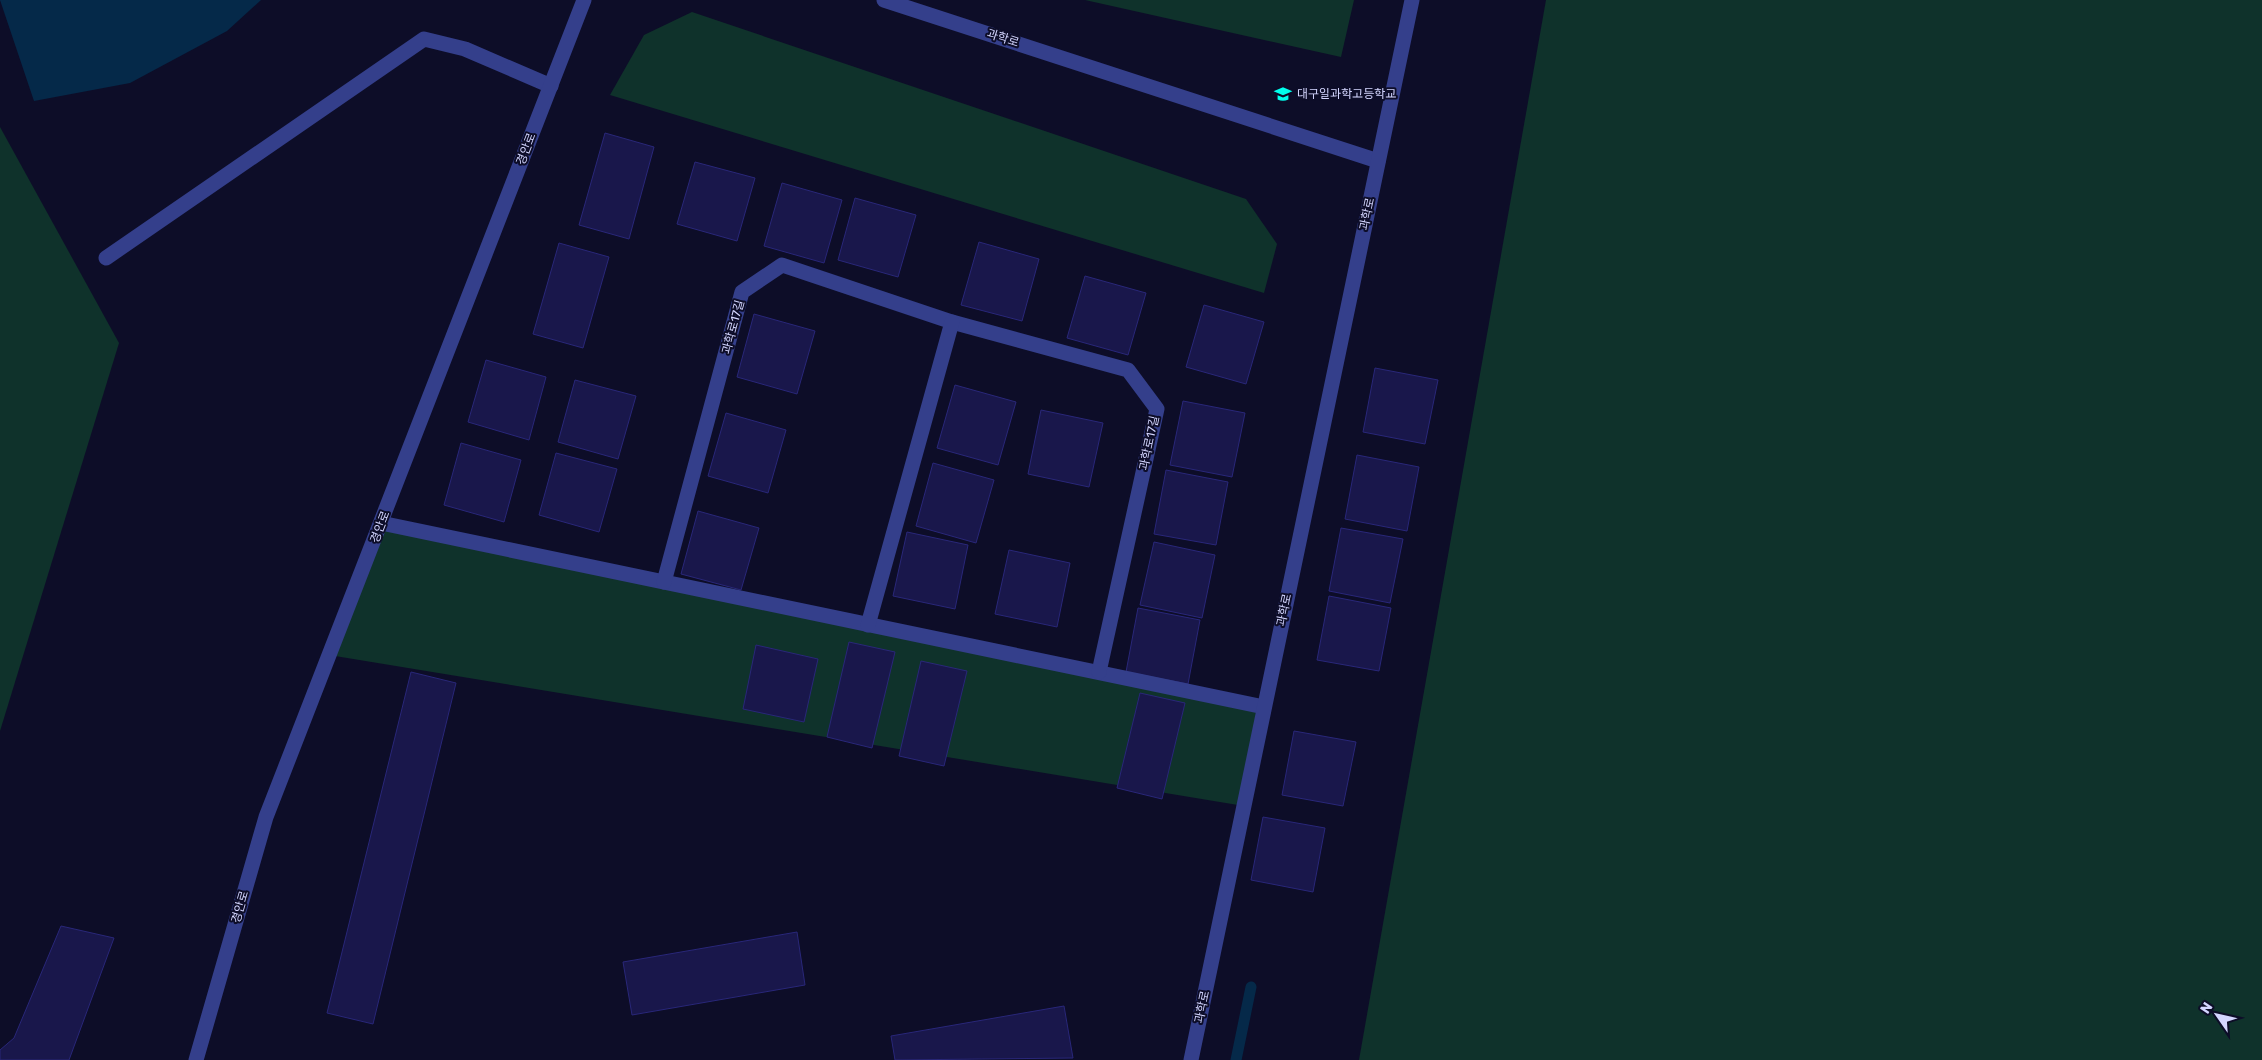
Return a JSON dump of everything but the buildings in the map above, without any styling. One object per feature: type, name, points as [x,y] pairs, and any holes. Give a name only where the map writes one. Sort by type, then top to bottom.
[{"type":"street","name":"경안로","points":[[196,1060],[266,817],[584,0]]},
{"type":"street","name":"과학로","points":[[884,0],[1378,161]]},
{"type":"street","name":"과학로","points":[[1191,1060],[1412,0]]},
{"type":"street","points":[[106,258],[424,39],[465,48],[550,86]]},
{"type":"street","name":"과학로17길","points":[[664,582],[742,292],[782,265],[952,322],[1128,370],[1156,409],[1099,672]]},
{"type":"street","points":[[868,624],[952,322]]},
{"type":"street","points":[[381,523],[1264,707]]},
{"type":"green space","points":[[1085,0],[1354,0],[1341,57]]},
{"type":"green space","points":[[1546,0],[2262,0],[2262,1060],[1359,1060]]},
{"type":"green space","points":[[692,12],[1246,199],[1277,244],[1264,293],[610,95],[644,35]]},
{"type":"green space","points":[[0,127],[119,343],[0,731]]},
{"type":"green space","points":[[381,523],[1264,707],[1244,806],[329,655]]},
{"type":"water","points":[[0,0],[261,0],[227,31],[130,83],[34,101]]},
{"type":"waterway","points":[[1236,1060],[1251,987]]},
{"type":"place","name":"대구일과학고등학교","points":[[1283,94]]}]
